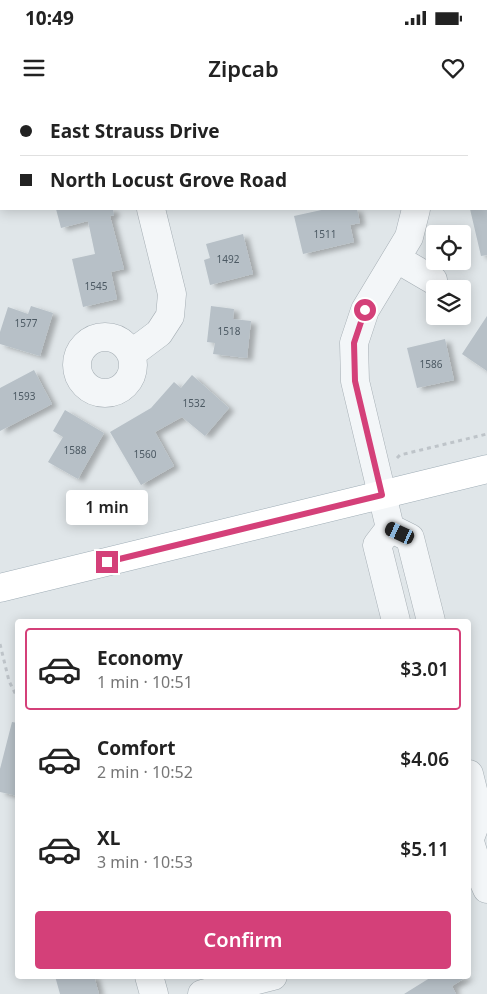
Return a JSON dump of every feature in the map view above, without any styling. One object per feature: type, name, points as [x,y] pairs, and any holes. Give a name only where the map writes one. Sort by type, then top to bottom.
[{"type":"main road","points":[[0,588],[487,469]]},
{"type":"street","points":[[131,354],[159,333],[170,316],[172,294],[151,210]]},
{"type":"street","points":[[416,210],[409,237],[365,310],[354,343],[355,381],[390,528],[410,538],[430,619]]},
{"type":"street","points":[[397,259],[433,280]]},
{"type":"street","points":[[390,528],[376,545],[395,619]]},
{"type":"street","points":[[471,782],[479,814],[471,836]]},
{"type":"street","points":[[471,850],[478,879]]},
{"type":"street","points":[[150,979],[154,994]]},
{"type":"street","points":[[202,994],[261,979]]},
{"type":"path","points":[[398,458],[487,434]]},
{"type":"path","points":[[0,644],[9,681],[15,694]]},
{"type":"building","points":[[56,210],[113,210],[114,215],[110,216],[124,269],[111,272],[117,299],[83,307],[72,259],[95,254],[88,221],[61,228]]},
{"type":"building","points":[[321,210],[357,210],[360,223],[350,225],[354,242],[303,254],[294,216]]},
{"type":"building","points":[[470,210],[487,210],[487,255],[481,256]]},
{"type":"building","points":[[243,234],[253,274],[210,285],[204,260],[210,258],[206,244]]},
{"type":"building","points":[[31,306],[53,313],[40,356],[0,344],[0,332],[8,307],[28,314]]},
{"type":"building","points":[[211,306],[234,309],[233,319],[251,321],[247,358],[213,354],[215,343],[207,342]]},
{"type":"building","points":[[487,316],[487,371],[462,354]]},
{"type":"building","points":[[445,339],[454,380],[417,388],[407,348]]},
{"type":"building","points":[[34,370],[52,404],[0,431],[0,388]]},
{"type":"building","points":[[192,375],[229,408],[205,436],[182,417],[155,432],[174,466],[141,485],[110,432],[151,408],[174,382],[181,388]]},
{"type":"building","points":[[65,410],[104,433],[78,479],[48,462],[63,437],[53,431]]},
{"type":"building","points":[[12,722],[15,722],[15,795],[0,792],[0,769]]},
{"type":"building","points":[[56,979],[95,979],[99,994],[60,994]]},
{"type":"building","points":[[428,979],[463,979],[452,986],[456,994],[404,994]]},
{"type":"route","points":[[107,562],[382,495],[355,381],[354,343],[365,310]]}]
